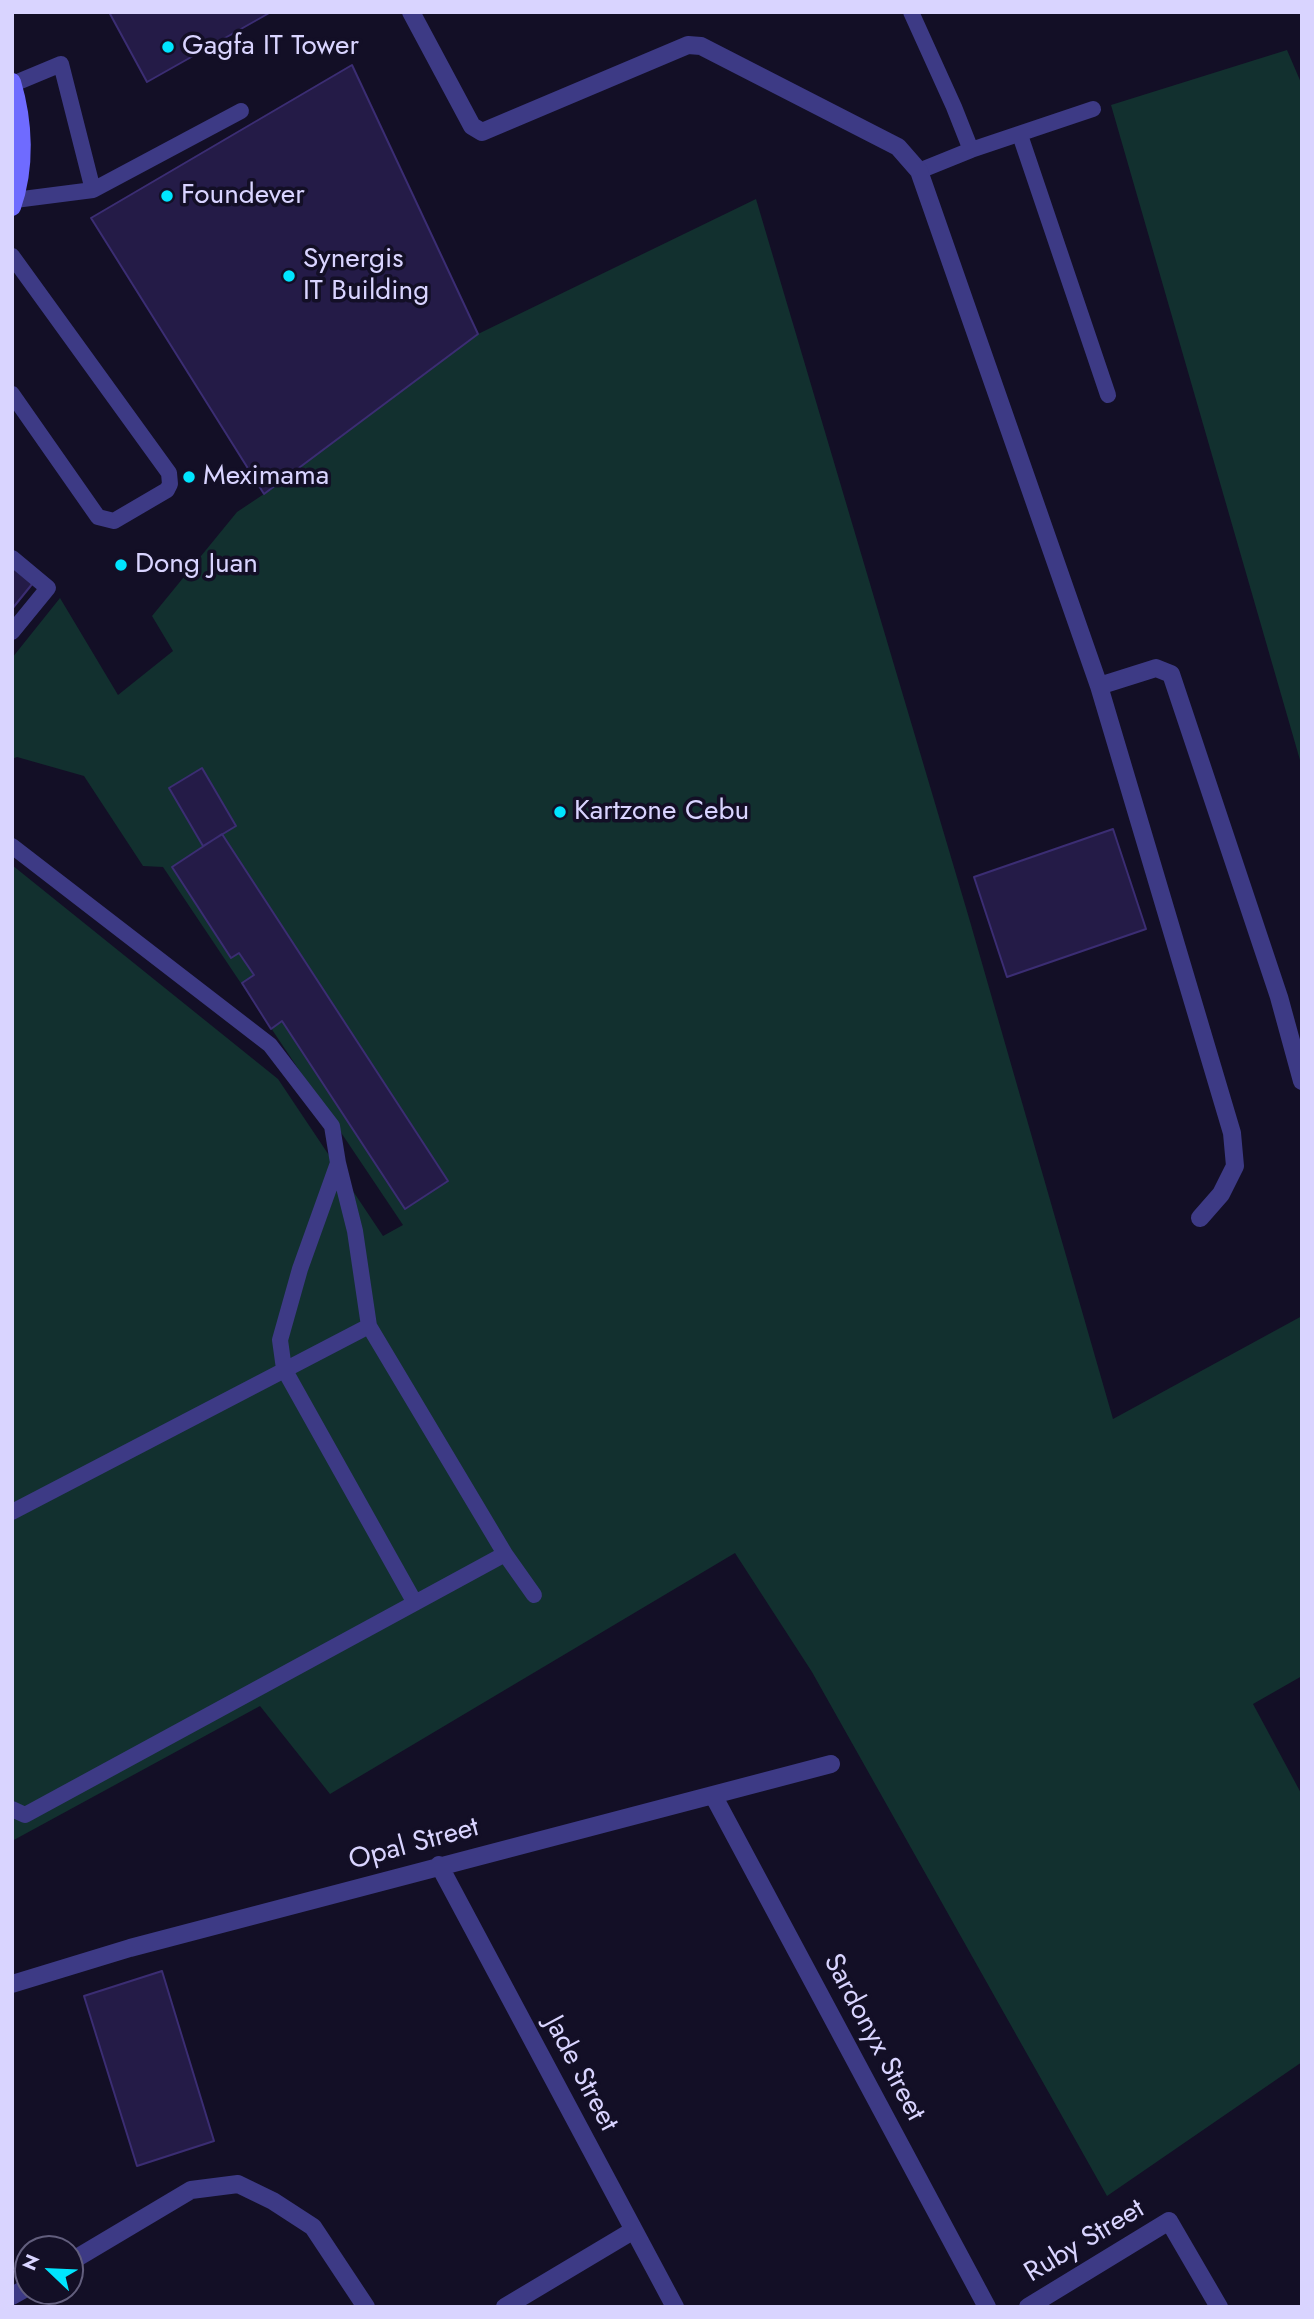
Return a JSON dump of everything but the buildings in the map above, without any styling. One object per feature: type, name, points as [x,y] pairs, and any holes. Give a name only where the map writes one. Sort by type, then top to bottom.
[{"type":"main road","points":[[13,83],[23,149],[13,204]]},
{"type":"street","points":[[411,12],[472,126],[482,132],[688,45],[701,46],[898,147],[919,171],[1099,686],[1232,1133],[1235,1166],[1221,1195],[1200,1218]]},
{"type":"street","points":[[1099,686],[1156,667],[1171,674],[1279,997],[1302,1081]]},
{"type":"street","name":"Opal Street","points":[[12,1984],[130,1948],[831,1764]]},
{"type":"street","name":"Sardonyx Street","points":[[713,1795],[987,2307]]},
{"type":"street","name":"Jade Street","points":[[439,1866],[675,2307]]},
{"type":"street","points":[[84,2254],[191,2190],[238,2184],[273,2201],[313,2227],[366,2307]]},
{"type":"street","name":"Ruby Street","points":[[1028,2307],[1169,2221],[1219,2307]]},
{"type":"street","points":[[505,2307],[634,2230]]},
{"type":"lane","points":[[911,12],[971,150]]},
{"type":"lane","points":[[13,83],[61,64],[93,190]]},
{"type":"lane","points":[[919,171],[971,150],[1093,109]]},
{"type":"lane","points":[[13,204],[93,190],[241,111]]},
{"type":"lane","points":[[1020,135],[1108,395]]},
{"type":"lane","points":[[12,256],[169,473],[170,484],[167,490],[114,521],[98,517],[12,394]]},
{"type":"lane","points":[[12,558],[48,588],[12,632]]},
{"type":"lane","points":[[12,846],[270,1045],[332,1126],[355,1231],[369,1326],[505,1554],[534,1595]]},
{"type":"lane","points":[[338,1163],[300,1269],[281,1340],[284,1369],[415,1603]]},
{"type":"lane","points":[[12,1512],[369,1326]]},
{"type":"lane","points":[[12,1809],[24,1815],[505,1554]]},
{"type":"green space","points":[[1287,50],[1302,85],[1302,767],[1111,105]]},
{"type":"green space","points":[[756,199],[969,918],[1113,1419],[1302,1316],[1302,1676],[1253,1704],[1302,1795],[1302,2062],[1107,2196],[812,1672],[735,1553],[330,1794],[260,1706],[12,1841],[12,865],[278,1079],[383,1236],[403,1225],[163,867],[143,866],[84,776],[17,757],[12,759],[12,658],[60,598],[118,695],[173,651],[152,616],[237,512],[478,334]]},
{"type":"place","name":"Gagfa IT Tower","points":[[168,47]]},
{"type":"place","name":"Foundever","points":[[167,196]]},
{"type":"place","name":"Synergis IT Building","points":[[289,276]]},
{"type":"place","name":"Meximama","points":[[189,477]]},
{"type":"place","name":"Dong Juan","points":[[121,565]]},
{"type":"place","name":"Kartzone Cebu","points":[[560,812]]}]
